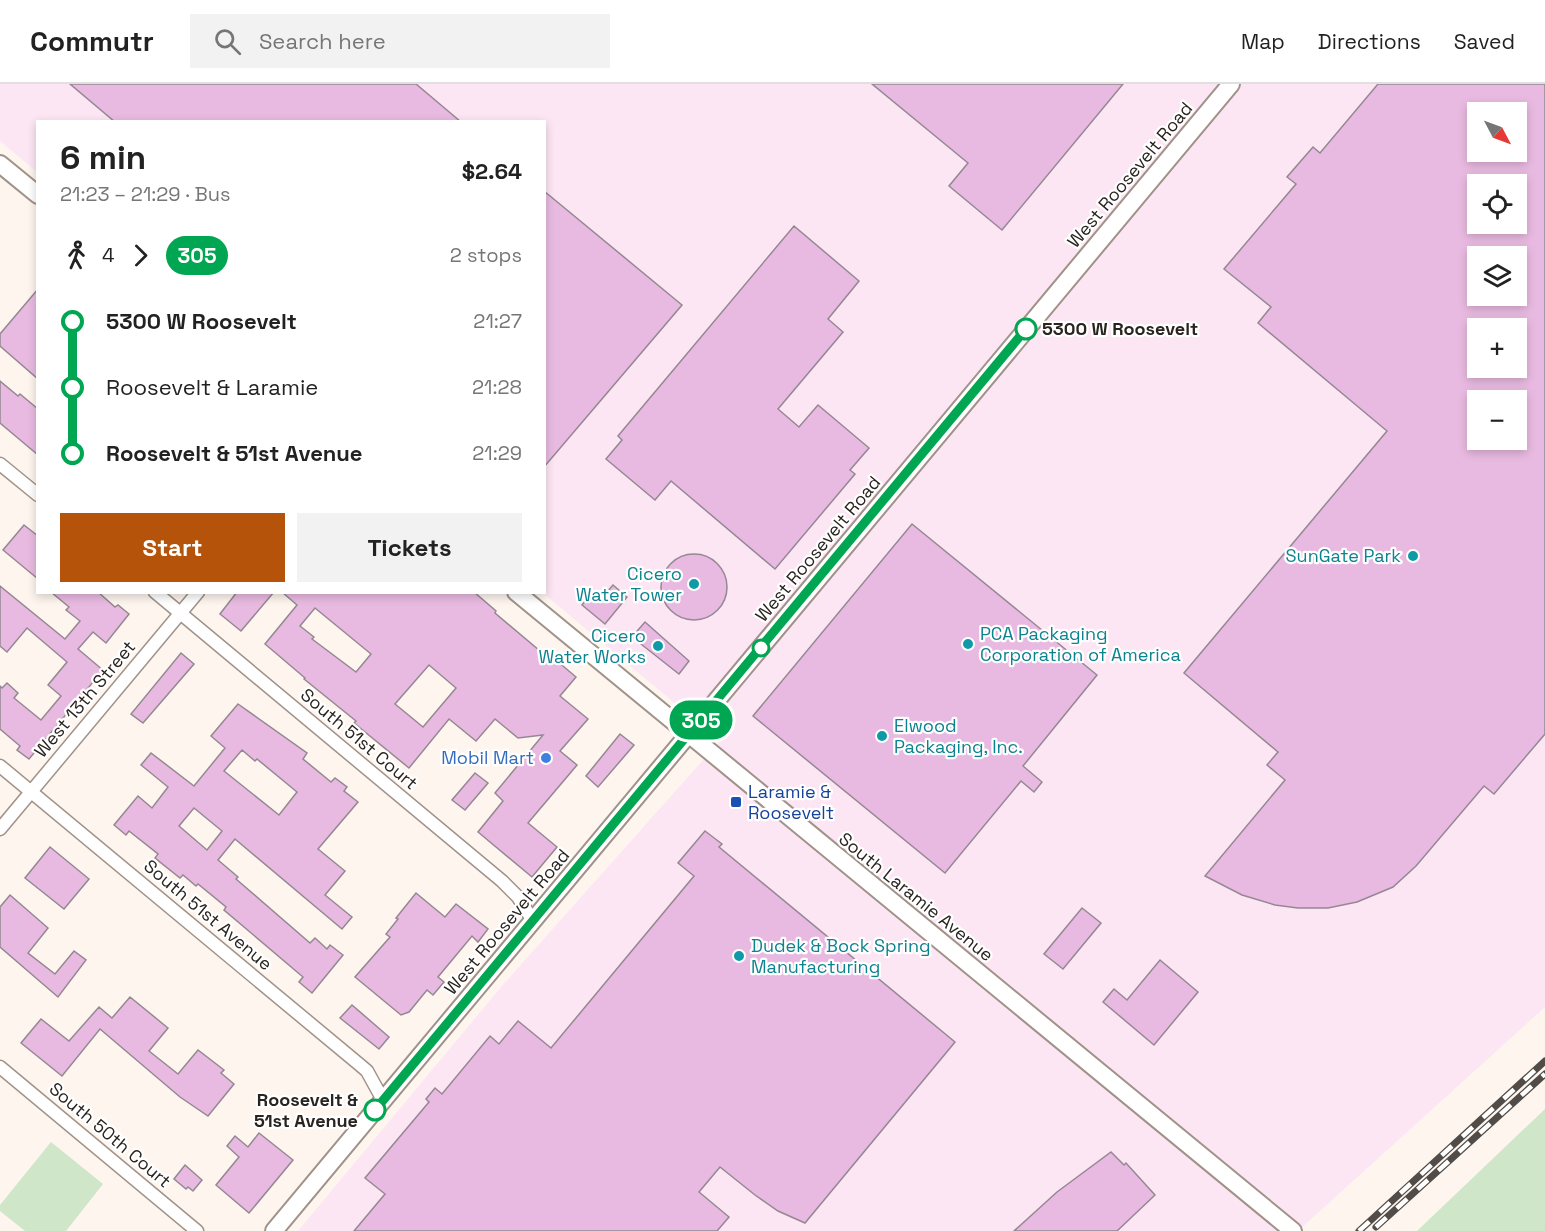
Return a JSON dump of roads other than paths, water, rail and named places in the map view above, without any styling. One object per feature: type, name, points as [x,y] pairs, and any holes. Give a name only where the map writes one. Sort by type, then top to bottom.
[{"type":"main road","name":"West Roosevelt Road","points":[[274,1231],[1231,84]]},
{"type":"main road","points":[[0,164],[36,193]]},
{"type":"main road","name":"South Laramie Avenue","points":[[518,594],[688,736],[1293,1231]]},
{"type":"street","points":[[0,464],[36,493]]},
{"type":"street","name":"South 51st Court","points":[[157,594],[502,881],[518,897],[533,921]]},
{"type":"street","name":"West 13th Street","points":[[0,829],[196,594]]},
{"type":"street","name":"South 51st Avenue","points":[[0,766],[367,1071],[383,1100]]},
{"type":"street","name":"South 50th Court","points":[[0,1067],[197,1231]]},
{"type":"railway","points":[[1359,1231],[1545,1061]]},
{"type":"railway","points":[[1376,1227],[1545,1074]]},
{"type":"place","name":"5300 W Roosevelt","points":[[1026,329]]},
{"type":"place","name":"SunGate Park","points":[[1413,556]]},
{"type":"place","name":"Cicero Water Tower","points":[[694,584]]},
{"type":"place","name":"PCA Packaging Corporation of America","points":[[968,644]]},
{"type":"place","name":"Cicero Water Works","points":[[658,646]]},
{"type":"place","name":"Elwood Packaging, Inc.","points":[[882,736]]},
{"type":"place","name":"Mobil Mart","points":[[546,758]]},
{"type":"place","name":"Laramie & Roosevelt","points":[[736,802]]},
{"type":"place","name":"Dudek & Bock Spring Manufacturing","points":[[739,956]]},
{"type":"place","name":"Roosevelt & 51st Avenue","points":[[375,1110]]}]
